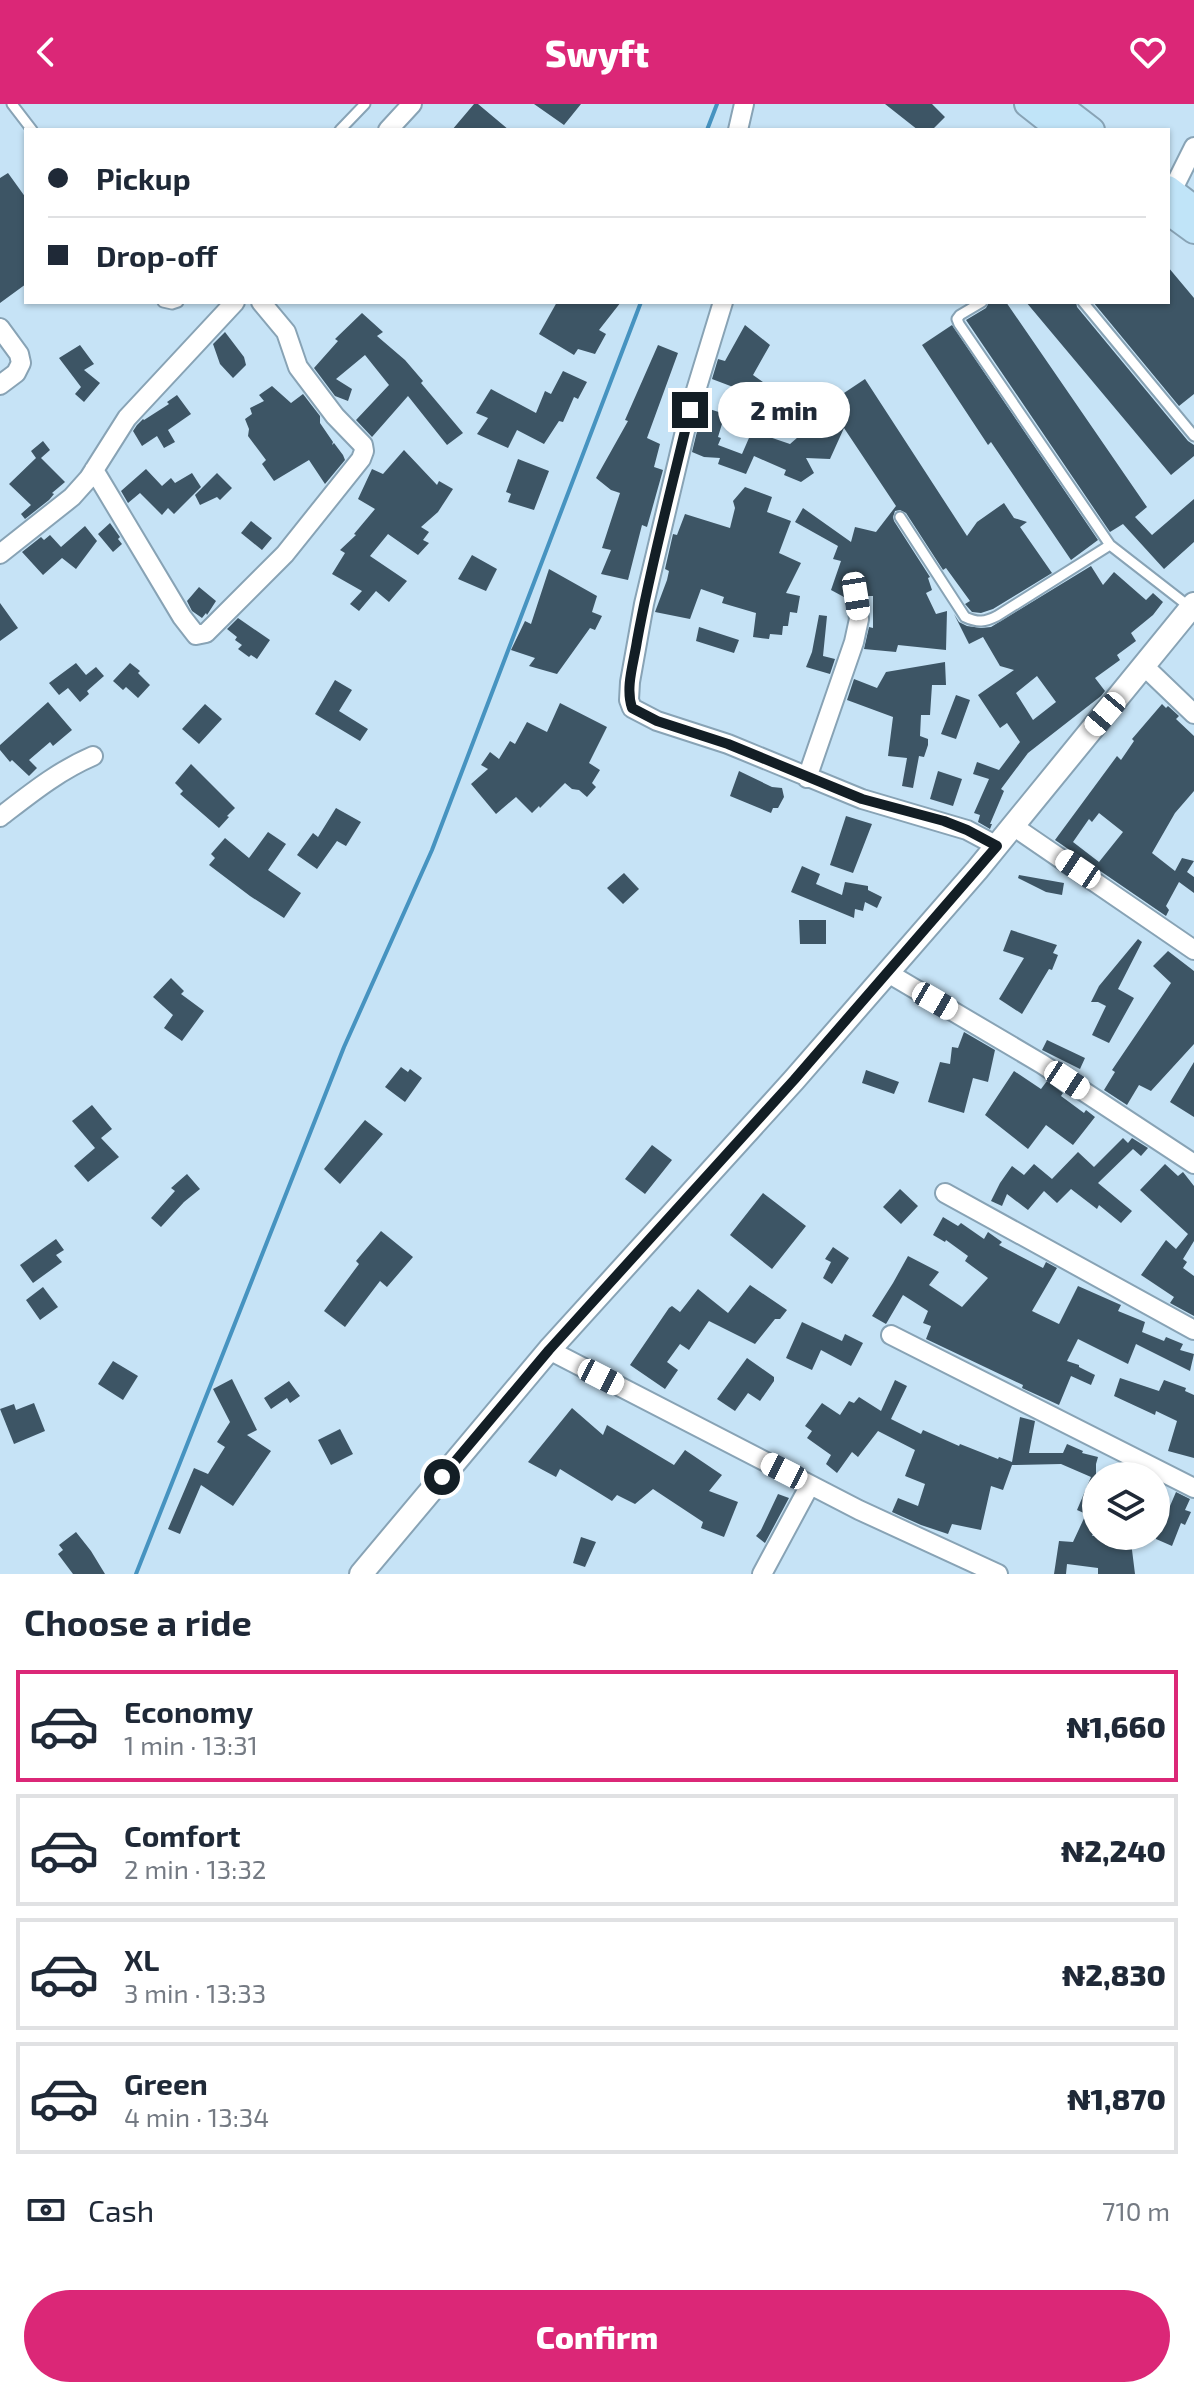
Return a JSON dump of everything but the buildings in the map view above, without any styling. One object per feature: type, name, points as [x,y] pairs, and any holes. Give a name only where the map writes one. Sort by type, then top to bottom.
[{"type":"main road","points":[[1027,104],[1057,128]]},
{"type":"main road","points":[[1058,104],[1089,128]]},
{"type":"main road","points":[[1170,197],[1194,208]]},
{"type":"main road","points":[[1170,198],[1194,231]]},
{"type":"street","points":[[390,128],[412,104]]},
{"type":"street","points":[[738,128],[744,104]]},
{"type":"street","points":[[1170,195],[1194,147]]},
{"type":"street","points":[[0,554],[72,497],[94,470],[127,418],[233,304]]},
{"type":"street","points":[[94,470],[182,617],[196,635],[206,633],[285,554],[361,459],[364,451],[356,436],[335,416],[298,367],[286,332],[263,304]]},
{"type":"street","points":[[722,304],[690,410],[647,589],[630,682],[632,708],[638,713],[728,744],[862,799],[944,821],[997,846]]},
{"type":"street","points":[[0,328],[19,354],[21,363],[16,373],[0,385]]},
{"type":"street","points":[[807,778],[854,642],[859,619],[856,596]]},
{"type":"street","points":[[361,1574],[549,1350],[888,973],[997,846],[1192,606]]},
{"type":"street","points":[[1145,667],[1194,714]]},
{"type":"street","points":[[0,817],[48,780],[93,756]]},
{"type":"street","points":[[1013,826],[1194,950]]},
{"type":"street","points":[[888,973],[1042,1064],[1194,1164]]},
{"type":"street","points":[[945,1193],[1194,1330]]},
{"type":"street","points":[[891,1335],[1194,1488]]},
{"type":"street","points":[[549,1350],[810,1485],[998,1574]]},
{"type":"street","points":[[762,1574],[810,1485]]},
{"type":"street","points":[[952,1574],[958,1556]]},
{"type":"lane","points":[[12,104],[30,128]]},
{"type":"lane","points":[[342,128],[365,104]]},
{"type":"lane","points":[[979,304],[960,315],[957,319],[959,324],[1110,545],[1192,606]]},
{"type":"lane","points":[[1085,304],[1194,436]]},
{"type":"lane","points":[[900,517],[965,617],[975,622],[985,622],[997,616],[1110,545]]},
{"type":"waterway","points":[[708,128],[717,104]]},
{"type":"waterway","points":[[136,1574],[344,1047],[432,850],[640,304]]},
{"type":"route","points":[[442,1477],[549,1350],[794,1080],[997,846],[944,821],[862,799],[728,744],[634,711],[629,700],[630,682],[644,604],[690,410]]}]
